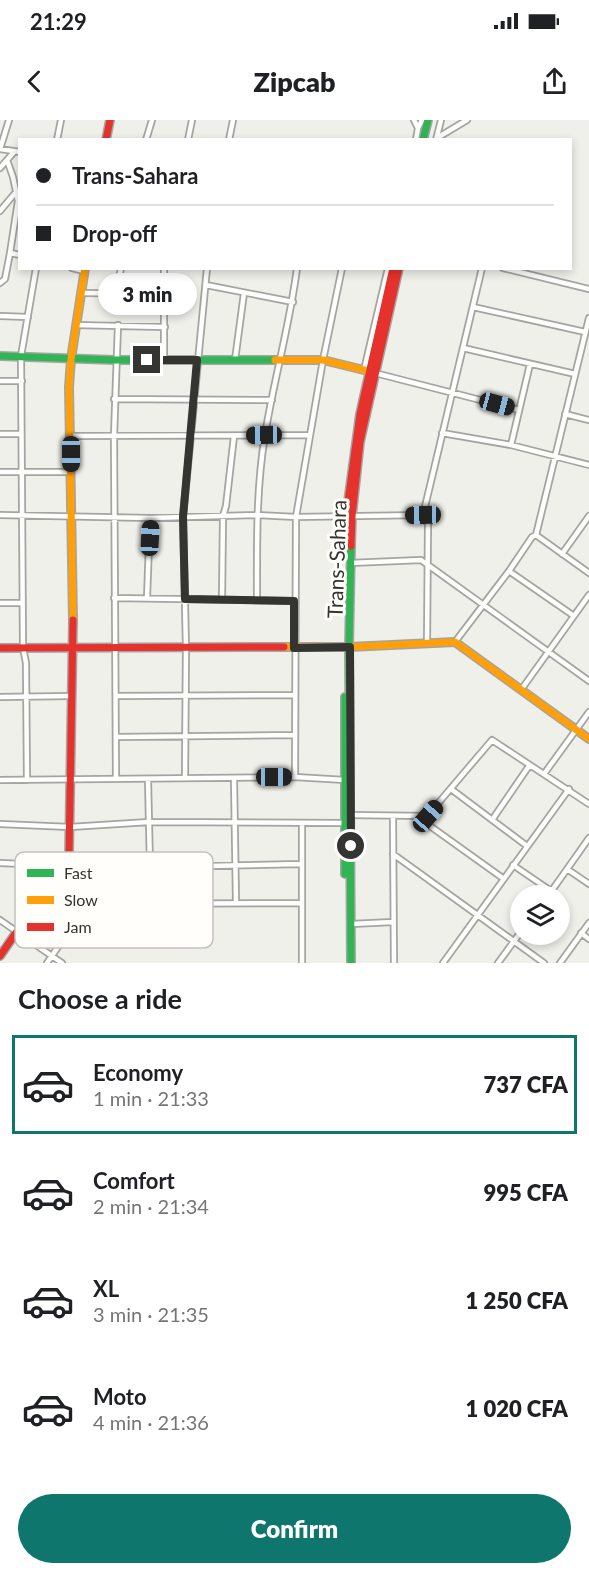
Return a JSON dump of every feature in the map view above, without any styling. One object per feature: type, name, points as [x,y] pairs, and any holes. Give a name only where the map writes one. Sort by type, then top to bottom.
[{"type":"street","points":[[9,120],[0,149],[17,152]]},
{"type":"street","points":[[57,138],[61,120]]},
{"type":"street","points":[[107,138],[110,120]]},
{"type":"street","points":[[147,138],[152,120]]},
{"type":"street","points":[[188,138],[192,120]]},
{"type":"street","points":[[229,138],[233,120]]},
{"type":"street","points":[[414,120],[418,128]]},
{"type":"street","points":[[416,138],[422,120]]},
{"type":"street","points":[[424,138],[428,120]]},
{"type":"street","points":[[428,138],[432,120]]},
{"type":"street","points":[[436,138],[441,120]]},
{"type":"street","points":[[438,138],[467,120]]},
{"type":"street","points":[[0,168],[17,152]]},
{"type":"street","points":[[0,283],[5,279],[18,201],[13,177],[6,160]]},
{"type":"street","points":[[0,211],[16,192]]},
{"type":"street","points":[[10,253],[18,255]]},
{"type":"street","points":[[27,780],[27,696],[22,603],[21,356],[36,270]]},
{"type":"street","points":[[69,852],[73,648],[69,387],[71,359],[85,270]]},
{"type":"street","points":[[116,293],[120,270]]},
{"type":"street","points":[[164,270],[164,360]]},
{"type":"street","points":[[185,778],[186,648],[183,517],[207,270]]},
{"type":"street","points":[[257,599],[257,515],[264,435],[293,302],[297,270]]},
{"type":"street","points":[[294,777],[296,517],[309,435],[342,270]]},
{"type":"street","points":[[369,372],[388,270]]},
{"type":"street","name":"Trans-Sahara","points":[[348,961],[347,604],[349,516],[369,372],[393,270]]},
{"type":"street","name":"Trans-Sahara","points":[[369,372],[398,270]]},
{"type":"street","points":[[428,644],[428,524],[423,515],[482,270]]},
{"type":"street","points":[[511,270],[589,289]]},
{"type":"street","points":[[206,285],[293,302]]},
{"type":"street","points":[[81,293],[165,294]]},
{"type":"street","points":[[235,360],[243,293]]},
{"type":"street","points":[[473,307],[585,332]]},
{"type":"street","points":[[0,316],[28,317]]},
{"type":"street","points":[[455,642],[532,537],[536,536],[589,318]]},
{"type":"street","points":[[76,325],[165,327]]},
{"type":"street","points":[[116,779],[114,399],[118,325]]},
{"type":"street","points":[[463,348],[575,374]]},
{"type":"street","points":[[0,356],[116,360],[323,360],[519,410]]},
{"type":"street","points":[[511,445],[530,364]]},
{"type":"street","points":[[0,381],[21,381]]},
{"type":"street","points":[[114,399],[272,400]]},
{"type":"street","points":[[565,414],[589,420]]},
{"type":"street","points":[[442,433],[511,445],[589,465]]},
{"type":"street","points":[[0,434],[21,434]]},
{"type":"street","points":[[71,436],[309,435]]},
{"type":"street","points":[[222,599],[223,516],[234,436]]},
{"type":"street","points":[[0,472],[71,472]]},
{"type":"street","points":[[0,515],[150,518],[257,515],[296,517],[423,515]]},
{"type":"street","name":"Trans-Sahara","points":[[348,575],[349,516]]},
{"type":"street","points":[[562,554],[589,516]]},
{"type":"street","points":[[147,598],[150,518]]},
{"type":"street","points":[[536,536],[589,573]]},
{"type":"street","points":[[350,563],[421,560],[589,681]]},
{"type":"street","points":[[509,571],[574,616]]},
{"type":"street","points":[[521,690],[589,595]]},
{"type":"street","points":[[114,598],[294,601]]},
{"type":"street","points":[[0,603],[22,603]]},
{"type":"street","points":[[0,648],[294,648],[455,642],[589,739]]},
{"type":"street","points":[[584,678],[589,670]]},
{"type":"street","points":[[116,696],[294,695]]},
{"type":"street","points":[[0,696],[72,696]]},
{"type":"street","points":[[544,774],[589,712]]},
{"type":"street","points":[[116,737],[294,735]]},
{"type":"street","points":[[504,879],[423,821],[492,740],[589,804]]},
{"type":"street","name":"Trans-Sahara","points":[[348,757],[345,780],[348,819]]},
{"type":"street","points":[[492,820],[529,766]]},
{"type":"street","points":[[0,780],[294,777],[345,780]]},
{"type":"street","points":[[234,778],[236,902]]},
{"type":"street","points":[[148,779],[150,852]]},
{"type":"street","points":[[451,789],[527,846]]},
{"type":"street","points":[[443,963],[569,789]]},
{"type":"street","points":[[393,816],[394,963]]},
{"type":"street","points":[[0,824],[70,827],[149,822],[302,823],[393,816],[428,816]]},
{"type":"street","points":[[302,823],[302,963]]},
{"type":"street","points":[[555,885],[589,838]]},
{"type":"street","points":[[393,854],[510,938]]},
{"type":"street","points":[[0,862],[15,863]]},
{"type":"street","points":[[213,866],[302,864]]},
{"type":"street","points":[[513,865],[539,885]]},
{"type":"street","points":[[567,869],[589,884]]},
{"type":"street","points":[[213,902],[302,903]]},
{"type":"street","points":[[349,918],[393,922]]},
{"type":"street","points":[[0,920],[15,931]]},
{"type":"street","points":[[560,963],[589,923]]},
{"type":"street","points":[[581,933],[589,939]]},
{"type":"street","points":[[0,956],[15,935]]},
{"type":"street","points":[[498,963],[511,945]]},
{"type":"street","points":[[519,945],[544,963]]},
{"type":"street","points":[[40,948],[62,963]]},
{"type":"street","points":[[47,963],[57,948]]},
{"type":"traffic: fast","points":[[424,138],[428,120]]},
{"type":"traffic: fast","points":[[0,356],[115,360],[275,360]]},
{"type":"traffic: fast","points":[[345,556],[346,529]]},
{"type":"traffic: fast","points":[[351,546],[349,647],[351,963]]},
{"type":"traffic: fast","points":[[345,697],[345,874]]},
{"type":"traffic: slow","points":[[73,620],[69,387],[85,270]]},
{"type":"traffic: slow","points":[[275,360],[323,360],[372,372]]},
{"type":"traffic: slow","points":[[284,647],[349,647],[455,642],[589,739]]},
{"type":"traffic: jam","points":[[106,138],[110,120]]},
{"type":"traffic: jam","points":[[348,502],[360,414],[393,270]]},
{"type":"traffic: jam","points":[[351,546],[360,442],[399,270]]},
{"type":"traffic: jam","points":[[69,852],[73,620]]},
{"type":"traffic: jam","points":[[0,648],[284,647]]},
{"type":"traffic: jam","points":[[0,956],[15,934]]},
{"type":"route","points":[[147,360],[197,360],[183,517],[185,599],[294,601],[294,648],[350,647],[351,846]]}]
